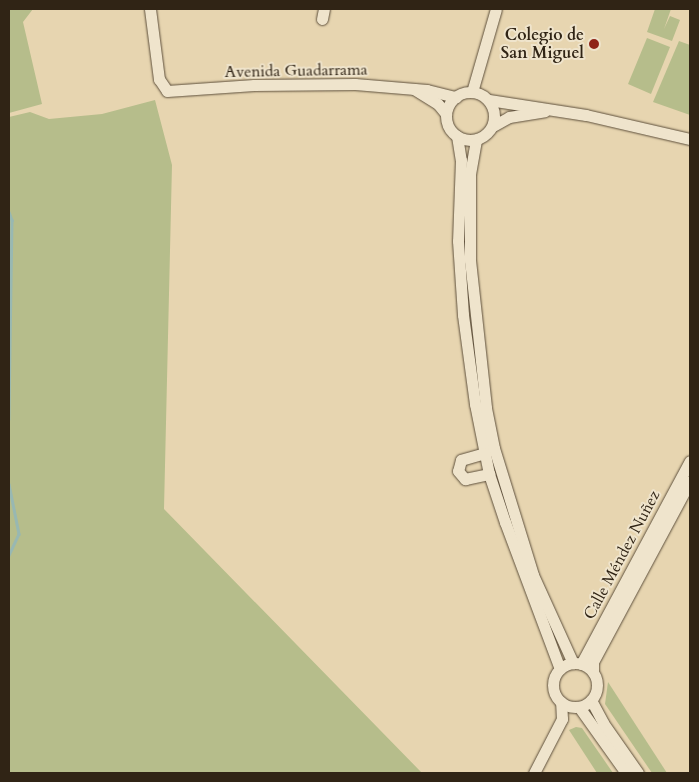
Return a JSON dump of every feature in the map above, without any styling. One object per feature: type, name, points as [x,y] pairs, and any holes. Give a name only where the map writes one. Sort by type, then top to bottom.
[{"type":"street","name":"Avenida Guadarrama","points":[[150,9],[159,80],[168,91],[181,92],[254,85],[355,84],[412,88],[456,96]]},
{"type":"street","points":[[472,92],[496,9]]},
{"type":"street","name":"Avenida Guadarrama","points":[[412,88],[438,104],[446,114]]},
{"type":"street","points":[[534,773],[562,719],[561,702],[553,688],[560,669],[489,474],[463,315],[458,241],[461,160],[456,136],[448,126],[446,114],[456,96],[472,92],[502,105],[527,104],[557,109],[690,139]]},
{"type":"street","points":[[489,100],[494,112],[493,126]]},
{"type":"street","points":[[456,136],[476,140],[489,132],[493,126],[509,117],[557,109]]},
{"type":"street","points":[[476,140],[470,173],[470,260],[486,408],[497,456],[533,575],[577,663],[593,672],[597,686],[591,700],[579,707]]},
{"type":"street","points":[[485,453],[461,460],[458,471],[464,479],[489,474]]},
{"type":"street","name":"Calle Méndez Nuñez","points":[[577,663],[690,461]]},
{"type":"street","name":"Calle Méndez Nuñez","points":[[593,672],[593,662],[690,482]]},
{"type":"street","points":[[560,669],[577,663]]},
{"type":"street","points":[[591,700],[638,773]]},
{"type":"street","points":[[561,702],[579,707],[626,773]]},
{"type":"green space","points":[[9,9],[33,9],[23,22],[42,104],[9,113]]},
{"type":"green space","points":[[655,9],[671,9],[664,29],[670,16],[680,20],[672,41],[647,32]]},
{"type":"green space","points":[[647,38],[670,47],[651,94],[628,84]]},
{"type":"green space","points":[[679,41],[690,45],[690,115],[653,102]]},
{"type":"green space","points":[[155,100],[172,165],[164,509],[422,773],[9,773],[9,117],[30,112],[49,119],[102,114]]},
{"type":"green space","points":[[608,682],[667,773],[652,773],[605,704]]},
{"type":"green space","points":[[576,727],[582,728],[613,773],[597,773],[569,730]]},
{"type":"waterway","points":[[9,212],[12,220],[9,419]]},
{"type":"waterway","points":[[9,484],[19,534],[9,555]]},
{"type":"place","name":"Colegio de San Miguel","points":[[594,44]]}]
